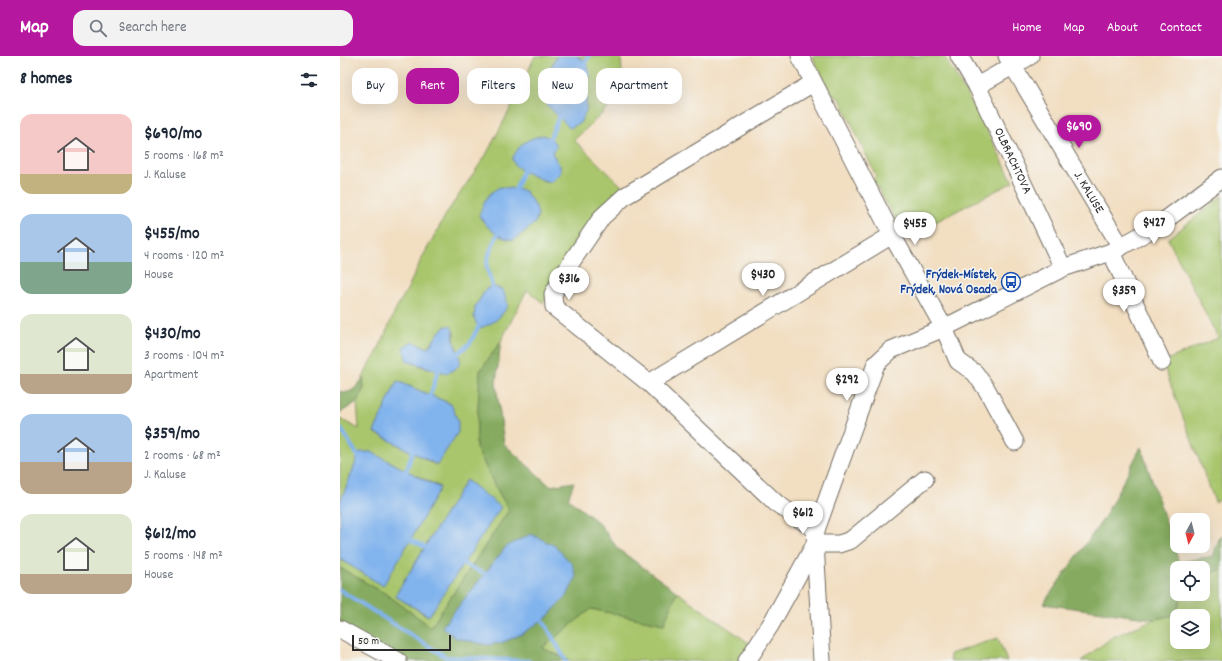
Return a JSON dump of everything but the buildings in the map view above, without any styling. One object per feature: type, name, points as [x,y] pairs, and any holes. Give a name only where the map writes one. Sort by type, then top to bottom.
[{"type":"street","points":[[800,56],[892,235],[944,328],[958,360],[975,373],[987,390],[1015,442]]},
{"type":"street","name":"OLBRACHTOVA","points":[[960,56],[977,86],[1063,268]]},
{"type":"street","points":[[977,86],[1009,61],[1030,56]]},
{"type":"street","name":"J. KALUSE","points":[[1009,61],[1116,250],[1162,362]]},
{"type":"street","points":[[813,83],[625,196],[602,217],[572,261],[553,294],[554,307],[649,383],[776,503],[815,537],[839,544],[852,540],[925,479]]},
{"type":"street","points":[[747,661],[771,624],[815,537],[876,364],[891,350],[944,328],[1063,268],[1116,250],[1156,227],[1222,178]]},
{"type":"street","points":[[649,383],[892,235]]},
{"type":"street","points":[[815,537],[822,661]]},
{"type":"street","points":[[340,630],[398,661]]},
{"type":"green space","points":[[535,56],[557,56],[550,68],[538,68],[538,104],[588,104],[588,84],[590,75],[588,68],[586,68],[582,59],[576,56],[621,56],[622,68],[596,68],[596,104],[612,104],[574,140],[626,190],[587,229],[543,303],[527,290],[501,341],[480,371],[476,447],[494,484],[509,510],[431,627],[386,594],[340,568],[340,559],[383,585],[440,487],[371,453],[360,452],[340,502],[340,419],[359,429],[357,402],[364,388],[363,378],[369,364],[376,355],[397,307],[448,211],[486,155],[513,104],[530,104],[530,68]],"holes":[[[556,144],[552,153],[560,166],[561,172],[551,182],[546,182],[516,166]],[[454,331],[455,344],[458,351],[446,373],[407,361],[413,342],[428,348],[434,340]],[[397,381],[451,404],[436,465],[374,432]],[[466,480],[500,508],[428,616],[395,596]]]},
{"type":"green space","points":[[812,56],[944,56],[978,113],[1013,182],[904,238],[873,180],[876,176],[840,99],[831,93]]},
{"type":"green space","points":[[1222,196],[1222,499],[1215,502],[1162,362],[1218,338],[1168,239]]},
{"type":"green space","points":[[501,341],[496,383],[504,444],[550,486],[574,482],[568,499],[599,523],[618,549],[677,592],[664,624],[591,609],[542,648],[571,661],[393,661],[340,626],[340,568],[386,594],[431,627],[509,510],[494,484],[476,447],[480,371]]},
{"type":"green space","points":[[363,378],[364,388],[357,402],[340,413],[340,391],[351,391]]},
{"type":"green space","points":[[1141,447],[1170,535],[1170,553],[1176,553],[1179,561],[1170,561],[1170,601],[1180,601],[1177,609],[1170,609],[1170,616],[1154,619],[1043,604],[1104,518]]},
{"type":"green space","points":[[1222,536],[1222,569],[1210,574],[1210,561],[1185,561],[1213,556],[1219,539]]},
{"type":"green space","points":[[1222,569],[1222,661],[1081,661],[1111,638],[1154,619],[1170,616],[1170,649],[1210,649],[1210,609],[1177,609],[1180,601],[1210,601],[1210,574]]},
{"type":"green space","points":[[677,592],[756,648],[740,661],[571,661],[542,648],[591,609],[664,624]]},
{"type":"green space","points":[[998,638],[1007,661],[950,661],[950,654]]},
{"type":"water","points":[[557,56],[576,56],[582,59],[588,66],[590,75],[588,84],[588,68],[550,68]]},
{"type":"water","points":[[546,104],[586,104],[586,111],[580,123],[570,128]]},
{"type":"water","points":[[543,135],[550,138],[557,145],[552,153],[560,166],[561,172],[551,182],[537,178],[522,170],[515,165],[512,159],[524,143]]},
{"type":"water","points":[[500,187],[525,191],[536,207],[538,214],[535,223],[514,240],[503,238],[498,235],[486,225],[479,216],[484,203],[489,196]]},
{"type":"water","points":[[492,286],[503,290],[508,305],[497,320],[480,328],[474,317],[475,307],[486,289]]},
{"type":"water","points":[[446,326],[451,326],[452,328],[454,342],[460,358],[460,364],[454,370],[446,373],[407,361],[403,347],[413,342],[428,348],[440,331]]},
{"type":"water","points":[[397,381],[451,404],[458,421],[458,432],[437,465],[374,432]]},
{"type":"water","points":[[360,452],[371,452],[440,488],[383,586],[340,559],[340,502]]},
{"type":"water","points":[[466,480],[501,507],[429,616],[395,596]]},
{"type":"water","points":[[531,534],[555,546],[572,564],[576,577],[568,594],[548,616],[522,634],[501,643],[487,645],[456,638],[442,627],[506,547]]},
{"type":"waterway","points":[[583,66],[589,56]]},
{"type":"waterway","points":[[547,142],[560,114]]},
{"type":"waterway","points":[[514,193],[523,170],[526,167]]},
{"type":"waterway","points":[[492,290],[487,261],[499,231]]},
{"type":"waterway","points":[[455,356],[470,343],[481,322]]},
{"type":"waterway","points":[[429,399],[438,371],[441,368]]},
{"type":"waterway","points":[[340,427],[361,461]]},
{"type":"waterway","points":[[405,475],[414,447]]},
{"type":"waterway","points":[[408,536],[411,540],[429,549]]},
{"type":"waterway","points":[[459,562],[488,575]]},
{"type":"waterway","points":[[340,590],[446,657],[529,661]]},
{"type":"waterway","points":[[541,617],[566,661]]},
{"type":"place","name":"Frýdek-Místek, Frýdek, Nová Osada","points":[[1011,282]]}]
